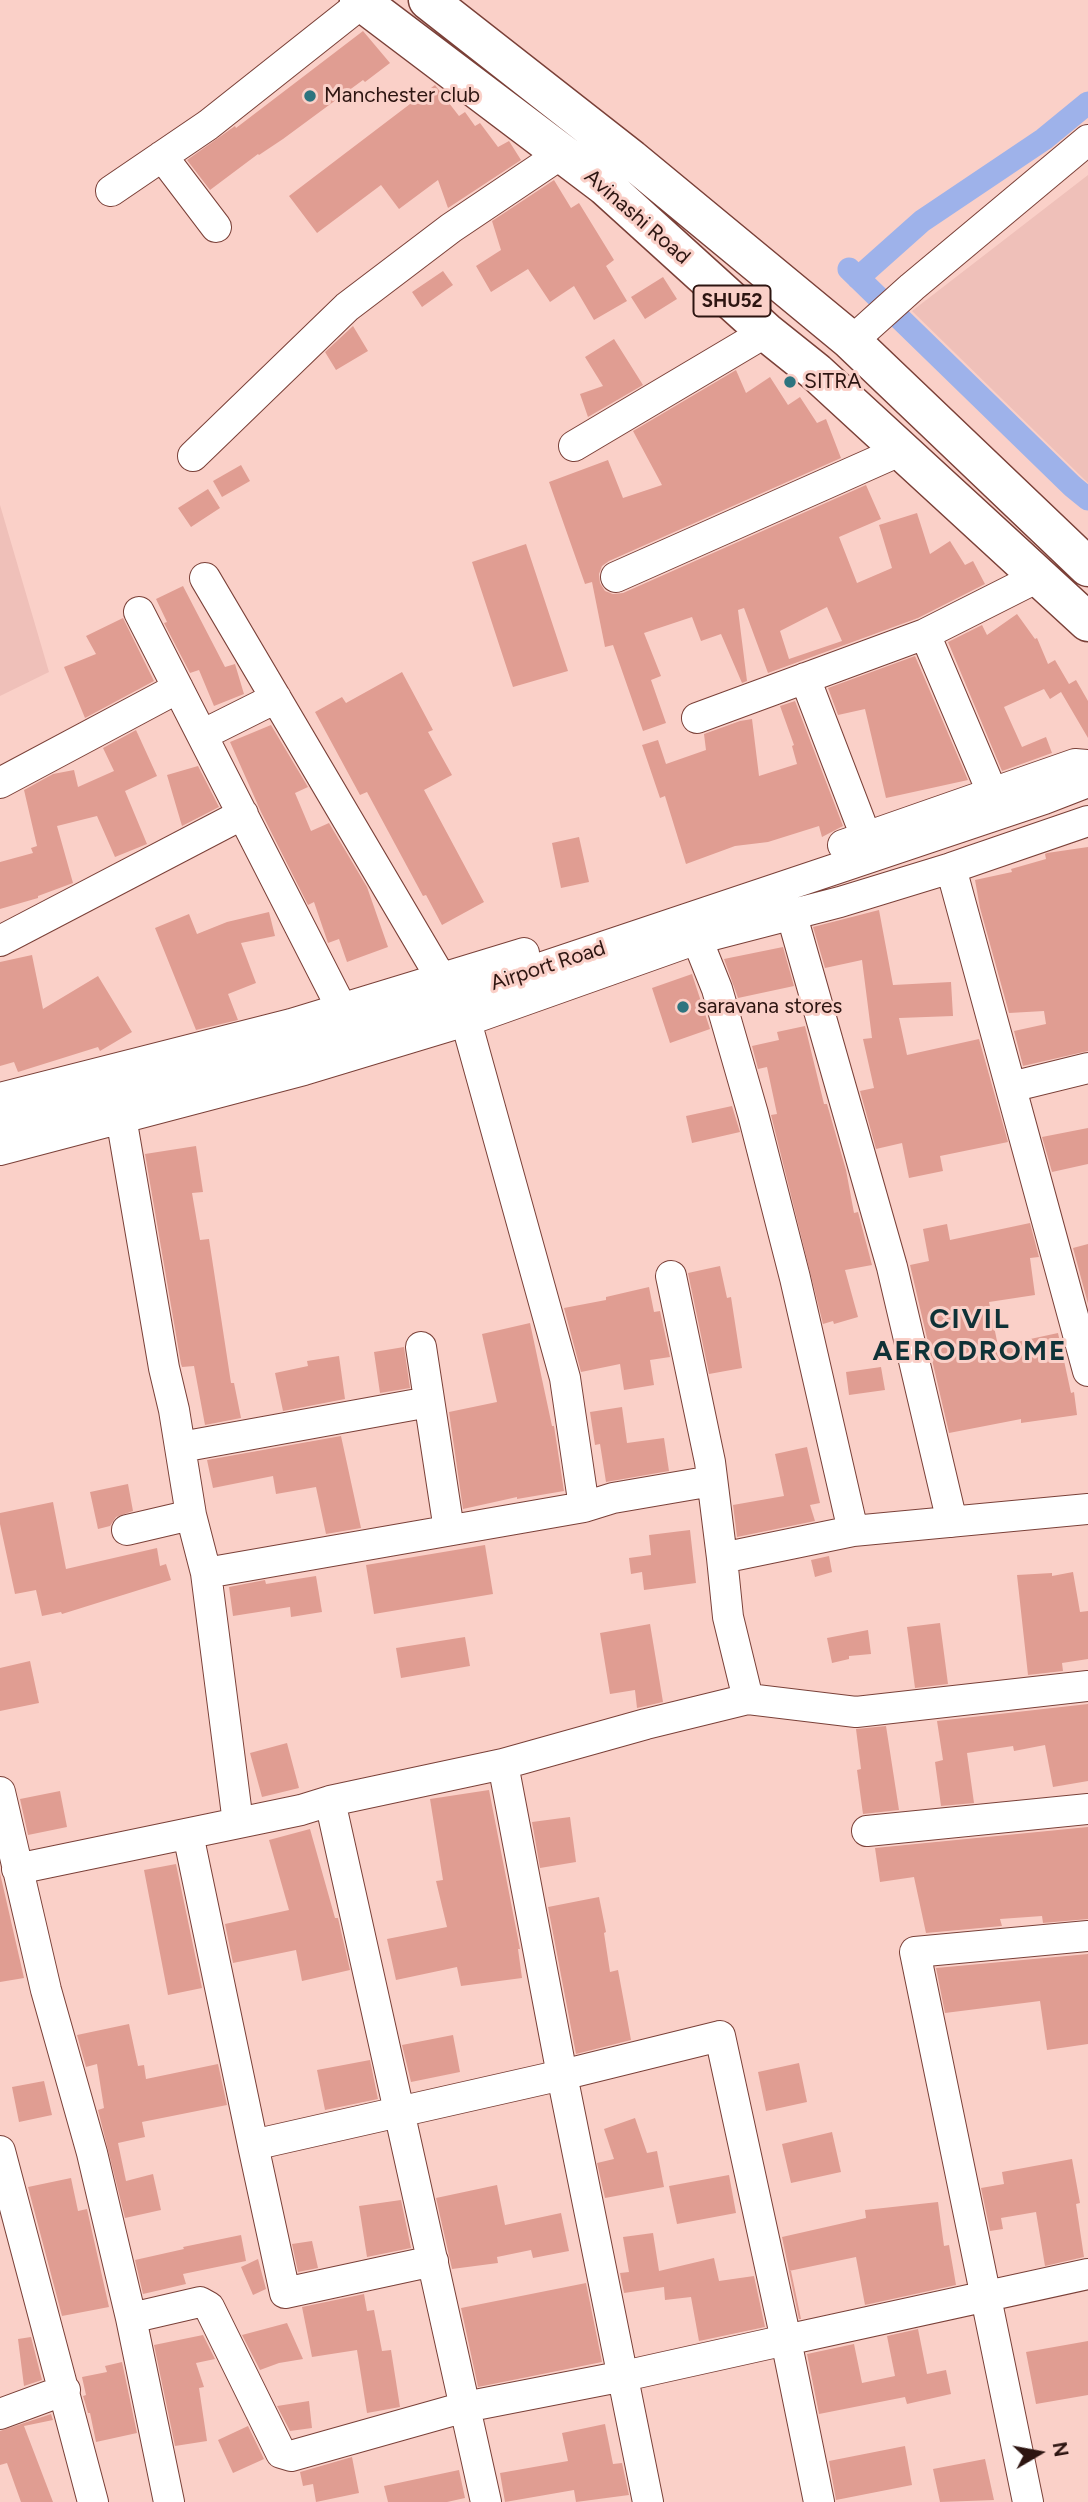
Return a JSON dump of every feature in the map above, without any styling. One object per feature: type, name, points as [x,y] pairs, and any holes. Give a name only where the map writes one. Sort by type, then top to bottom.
[{"type":"main road","name":"Avinashi Road","points":[[428,0],[631,159],[865,329],[1088,567]]},
{"type":"main road","name":"Avinashi Road","points":[[360,1],[605,186],[766,332],[816,372],[1088,622]]},
{"type":"street","points":[[111,191],[208,125],[360,1]]},
{"type":"street","points":[[865,329],[1088,140]]},
{"type":"street","points":[[193,456],[347,307],[451,228],[561,154]]},
{"type":"street","points":[[162,156],[216,227]]},
{"type":"street","points":[[574,446],[766,332]]},
{"type":"street","points":[[616,577],[902,450]]},
{"type":"street","points":[[697,718],[925,634],[1038,577]]},
{"type":"street","points":[[205,578],[441,978]]},
{"type":"street","points":[[139,612],[342,1009]]},
{"type":"street","points":[[925,634],[992,792]]},
{"type":"street","points":[[805,678],[866,837]]},
{"type":"street","points":[[0,783],[178,688]]},
{"type":"street","points":[[202,735],[276,698]]},
{"type":"street","points":[[1,1101],[292,1024],[526,953],[992,792],[1076,764],[1088,765]]},
{"type":"street","name":"Airport Road","points":[[1,1101],[229,1065],[376,1023],[1088,782]]},
{"type":"street","points":[[0,941],[243,814]]},
{"type":"street","name":"Airport Road","points":[[0,1150],[304,1070],[466,1021],[697,939],[792,916],[951,868],[1088,821]]},
{"type":"street","points":[[951,868],[1088,1371]]},
{"type":"street","points":[[792,916],[892,1267],[952,1522]]},
{"type":"street","points":[[697,939],[717,989],[753,1114],[795,1278],[853,1531]]},
{"type":"street","points":[[466,1021],[565,1378],[584,1507]]},
{"type":"street","points":[[1011,1087],[1088,1068]]},
{"type":"street","points":[[121,1117],[163,1368],[174,1410],[191,1515],[206,1573],[238,1823]]},
{"type":"street","points":[[671,1276],[712,1480],[728,1617],[748,1699]]},
{"type":"street","points":[[421,1347],[449,1530]]},
{"type":"street","points":[[181,1447],[429,1402]]},
{"type":"street","points":[[206,1573],[584,1507],[613,1498],[712,1480]]},
{"type":"street","points":[[723,1558],[853,1531],[1088,1508]]},
{"type":"street","points":[[127,1530],[191,1515]]},
{"type":"street","points":[[17,1869],[301,1810],[330,1801],[503,1764],[748,1699],[856,1712],[1088,1686]]},
{"type":"street","points":[[503,1764],[648,2502]]},
{"type":"street","points":[[0,1793],[46,1990],[92,2153],[131,2318],[169,2502]]},
{"type":"street","points":[[330,1801],[486,2502]]},
{"type":"street","points":[[867,1831],[1088,1810]]},
{"type":"street","points":[[188,1834],[285,2293],[433,2261]]},
{"type":"street","points":[[1028,2502],[915,1952],[1088,1936]]},
{"type":"street","points":[[253,2144],[401,2113],[720,2036],[819,2502]]},
{"type":"street","points":[[0,2151],[93,2502]]},
{"type":"street","points":[[131,2318],[200,2302],[209,2307],[281,2453],[291,2456],[465,2407],[624,2376],[1088,2274]]},
{"type":"street","points":[[0,2414],[65,2390]]},
{"type":"shaded area","points":[[1088,175],[1088,483],[912,311]]},
{"type":"shaded area","points":[[0,505],[49,672],[0,696]]},
{"type":"building","name":"Manchester club","points":[[363,31],[390,63],[210,190],[187,160],[235,126],[236,128]]},
{"type":"building","points":[[435,85],[459,116],[465,112],[475,126],[480,123],[498,147],[509,141],[521,160],[448,208],[438,180],[399,209],[381,185],[317,233],[289,196]]},
{"type":"building","points":[[554,180],[571,208],[579,203],[614,260],[606,266],[627,301],[594,320],[574,286],[550,302],[528,269],[491,292],[476,266],[501,250],[492,221]]},
{"type":"building","points":[[443,271],[453,285],[422,307],[412,292]]},
{"type":"building","points":[[663,277],[677,299],[645,319],[631,297]]},
{"type":"building","points":[[353,326],[368,351],[336,370],[325,352]]},
{"type":"building","points":[[614,339],[643,385],[588,417],[580,394],[603,386],[585,357]]},
{"type":"building","points":[[736,370],[746,393],[770,377],[788,405],[800,397],[817,423],[826,419],[841,458],[609,561],[602,566],[599,574],[605,591],[623,593],[866,485],[881,519],[839,537],[857,583],[892,568],[879,525],[917,513],[930,554],[950,541],[965,565],[973,561],[985,584],[918,618],[768,673],[744,608],[738,610],[747,681],[742,683],[721,634],[701,641],[692,617],[644,633],[661,676],[651,680],[666,723],[643,731],[613,645],[605,647],[592,582],[585,584],[549,482],[608,460],[623,498],[662,485],[633,431]],"holes":[[[827,607],[842,641],[789,659],[780,631]]]},
{"type":"building","points":[[241,465],[250,481],[222,497],[213,481]]},
{"type":"building","points":[[208,489],[220,508],[191,527],[178,508]]},
{"type":"building","points":[[526,544],[568,671],[513,687],[472,562]]},
{"type":"building","points":[[183,586],[225,667],[235,664],[244,694],[214,706],[199,670],[190,673],[164,623],[167,622],[156,599]]},
{"type":"building","points":[[1017,614],[1035,639],[1037,638],[1048,664],[1055,660],[1069,684],[1076,680],[1088,701],[1088,738],[1061,692],[1050,699],[1044,689],[1004,707],[1022,747],[1046,737],[1052,753],[1002,771],[948,642],[982,625],[987,635]]},
{"type":"building","points":[[123,618],[154,681],[85,718],[64,667],[96,654],[86,636]]},
{"type":"building","points":[[915,656],[968,780],[886,798],[865,709],[838,715],[828,688]]},
{"type":"building","points":[[402,672],[433,730],[428,732],[452,775],[424,790],[484,902],[442,925],[426,895],[423,896],[367,792],[360,795],[315,712],[342,697],[346,703]]},
{"type":"building","points":[[795,701],[843,826],[822,837],[819,826],[768,842],[735,846],[686,864],[665,796],[660,798],[642,745],[658,740],[666,764],[706,750],[704,734],[752,719],[759,776],[797,764],[792,746],[794,745],[780,706]]},
{"type":"building","points":[[271,725],[308,787],[295,793],[311,831],[329,823],[367,887],[388,947],[347,962],[339,939],[328,943],[314,902],[308,905],[261,812],[230,742]]},
{"type":"building","points":[[136,730],[157,776],[125,791],[147,844],[115,857],[97,816],[57,826],[73,883],[38,898],[0,909],[0,862],[33,853],[31,848],[37,846],[24,790],[53,774],[74,770],[78,787],[114,771],[103,748]]},
{"type":"building","points":[[198,766],[219,807],[182,826],[167,775]]},
{"type":"building","points":[[579,837],[589,882],[561,888],[552,843]]},
{"type":"building","points":[[1088,847],[1088,1051],[1023,1066],[1014,1031],[1046,1024],[1044,1011],[1009,1013],[975,880],[1012,872],[1011,869],[1046,859],[1047,853]]},
{"type":"building","points":[[879,910],[893,985],[951,982],[953,1016],[899,1018],[907,1055],[979,1039],[1008,1142],[940,1156],[943,1171],[909,1178],[902,1143],[876,1149],[860,1091],[874,1088],[863,1039],[872,1038],[862,960],[825,968],[813,927]]},
{"type":"building","points":[[269,912],[275,936],[241,943],[256,983],[228,994],[238,1020],[196,1030],[155,928],[189,914],[197,934],[227,922]]},
{"type":"building","points":[[783,947],[794,986],[738,998],[724,959]]},
{"type":"building","points":[[32,955],[43,1009],[98,976],[132,1032],[100,1051],[98,1047],[18,1072],[14,1062],[0,1066],[0,962]]},
{"type":"building","points":[[692,974],[710,1029],[670,1043],[652,988]]},
{"type":"building","points":[[805,1026],[824,1104],[827,1104],[846,1170],[854,1213],[858,1212],[872,1265],[845,1270],[858,1317],[834,1324],[833,1321],[823,1324],[771,1115],[777,1114],[767,1067],[758,1069],[752,1046],[779,1040],[777,1032]]},
{"type":"building","points":[[732,1106],[740,1132],[692,1143],[686,1116]]},
{"type":"building","points":[[1088,1128],[1088,1164],[1052,1172],[1042,1137]]},
{"type":"building","points":[[196,1146],[203,1192],[192,1193],[200,1240],[209,1239],[231,1383],[234,1383],[241,1418],[205,1425],[194,1366],[182,1367],[181,1364],[145,1154]]},
{"type":"building","points":[[1030,1223],[1039,1257],[1030,1258],[1035,1295],[989,1302],[998,1346],[1058,1333],[1071,1393],[1074,1392],[1077,1415],[1021,1423],[1021,1419],[949,1433],[910,1265],[929,1261],[923,1229],[947,1224],[950,1240]]},
{"type":"building","points":[[1088,1244],[1088,1304],[1073,1248]]},
{"type":"building","points":[[720,1266],[727,1298],[731,1297],[742,1368],[709,1374],[688,1273]]},
{"type":"building","points":[[649,1287],[654,1312],[660,1311],[670,1357],[650,1360],[654,1385],[624,1390],[620,1364],[581,1372],[564,1308],[606,1300],[606,1297]]},
{"type":"building","points":[[530,1323],[554,1426],[564,1491],[517,1497],[463,1509],[449,1412],[497,1402],[482,1334]]},
{"type":"building","points":[[404,1347],[410,1388],[380,1393],[374,1352]]},
{"type":"building","points":[[339,1356],[345,1399],[283,1411],[275,1373],[308,1366],[307,1361]]},
{"type":"building","points":[[881,1367],[885,1390],[849,1395],[846,1372]]},
{"type":"building","points":[[622,1407],[627,1443],[664,1438],[669,1471],[606,1482],[600,1444],[595,1445],[590,1412]]},
{"type":"building","points":[[341,1436],[361,1528],[326,1534],[316,1487],[276,1494],[273,1476],[213,1488],[207,1460]]},
{"type":"building","points":[[807,1447],[820,1503],[810,1505],[815,1521],[737,1537],[733,1505],[784,1496],[775,1454]]},
{"type":"building","points":[[128,1484],[133,1511],[116,1517],[110,1526],[98,1529],[90,1492]]},
{"type":"building","points":[[53,1502],[66,1569],[157,1548],[160,1566],[166,1564],[171,1580],[62,1614],[42,1616],[36,1590],[15,1594],[0,1513]]},
{"type":"building","points":[[690,1530],[696,1583],[644,1590],[642,1572],[631,1574],[629,1558],[651,1555],[649,1535]]},
{"type":"building","points":[[485,1545],[493,1594],[374,1614],[366,1565]]},
{"type":"building","points":[[829,1556],[832,1572],[815,1577],[811,1560]]},
{"type":"building","points":[[1073,1572],[1080,1612],[1088,1611],[1088,1659],[1062,1663],[1063,1671],[1028,1675],[1017,1575],[1052,1573],[1052,1576]]},
{"type":"building","points":[[316,1576],[322,1612],[291,1617],[290,1607],[233,1616],[229,1587],[265,1580],[266,1584]]},
{"type":"building","points":[[940,1623],[948,1684],[915,1688],[907,1627]]},
{"type":"building","points":[[650,1624],[663,1702],[637,1708],[635,1690],[610,1694],[600,1633]]},
{"type":"building","points":[[868,1630],[871,1654],[849,1656],[849,1659],[832,1663],[827,1638]]},
{"type":"building","points":[[465,1637],[470,1666],[401,1678],[396,1648]]},
{"type":"building","points":[[30,1661],[39,1703],[0,1711],[0,1668]]},
{"type":"building","points":[[1088,1704],[1088,1781],[1053,1787],[1045,1745],[1014,1751],[1013,1746],[967,1753],[974,1803],[941,1806],[935,1762],[943,1760],[937,1721]]},
{"type":"building","points":[[886,1726],[899,1810],[863,1814],[857,1770],[861,1769],[856,1729]]},
{"type":"building","points":[[287,1743],[299,1788],[262,1797],[250,1753]]},
{"type":"building","points":[[489,1790],[520,1949],[522,1978],[461,1986],[457,1967],[396,1980],[387,1939],[447,1927],[436,1881],[443,1880],[430,1799]]},
{"type":"building","points":[[60,1791],[67,1827],[28,1835],[20,1799]]},
{"type":"building","points":[[570,1817],[576,1862],[540,1868],[532,1822]]},
{"type":"building","points":[[1088,1827],[1088,1919],[1043,1923],[1042,1916],[1000,1919],[1002,1926],[926,1933],[914,1877],[880,1882],[875,1848]]},
{"type":"building","points":[[310,1829],[335,1918],[338,1918],[350,1970],[302,1981],[296,1950],[233,1963],[225,1924],[289,1910],[269,1840]]},
{"type":"building","points":[[176,1864],[202,1988],[168,1995],[144,1870]]},
{"type":"building","points":[[0,1873],[24,1978],[0,1982]]},
{"type":"building","points":[[599,1897],[610,1972],[618,1970],[631,2040],[576,2054],[548,1907]]},
{"type":"building","points":[[1088,1954],[1088,2044],[1047,2050],[1040,2001],[945,2013],[936,1968]]},
{"type":"building","points":[[129,2024],[138,2066],[144,2065],[146,2079],[218,2064],[227,2105],[142,2122],[145,2137],[118,2143],[126,2181],[153,2174],[161,2210],[125,2218],[98,2110],[104,2108],[97,2064],[86,2067],[77,2035]]},
{"type":"building","points":[[453,2035],[460,2072],[411,2082],[402,2045]]},
{"type":"building","points":[[370,2060],[378,2099],[325,2110],[317,2070]]},
{"type":"building","points":[[799,2063],[807,2102],[766,2111],[758,2072]]},
{"type":"building","points":[[44,2081],[52,2115],[19,2122],[12,2087]]},
{"type":"building","points":[[635,2118],[647,2153],[657,2151],[664,2187],[605,2198],[597,2163],[614,2159],[604,2129]]},
{"type":"building","points":[[832,2132],[841,2172],[791,2183],[782,2144]]},
{"type":"building","points":[[1072,2159],[1080,2203],[1076,2204],[1084,2257],[1045,2266],[1036,2212],[1001,2218],[1003,2229],[990,2231],[981,2188],[1004,2184],[1002,2172]]},
{"type":"building","points":[[729,2175],[736,2213],[677,2224],[669,2186]]},
{"type":"building","points":[[71,2178],[78,2211],[87,2209],[109,2307],[62,2316],[28,2187]]},
{"type":"building","points":[[497,2185],[505,2225],[561,2213],[569,2251],[533,2258],[531,2250],[497,2257],[498,2263],[452,2269],[436,2198]]},
{"type":"building","points":[[401,2200],[411,2248],[367,2257],[359,2206]]},
{"type":"building","points":[[938,2202],[944,2246],[949,2245],[956,2285],[865,2305],[856,2257],[789,2271],[782,2237],[866,2218],[865,2210]]},
{"type":"building","points":[[653,2233],[659,2271],[714,2258],[719,2281],[754,2276],[765,2327],[699,2341],[691,2297],[665,2300],[664,2287],[624,2293],[620,2273],[629,2272],[623,2237]]},
{"type":"building","points":[[241,2235],[246,2261],[183,2274],[186,2284],[143,2294],[135,2260]]},
{"type":"building","points":[[312,2241],[318,2268],[298,2272],[292,2244]]},
{"type":"building","points":[[258,2259],[266,2289],[253,2295],[241,2267]]},
{"type":"building","points":[[791,2271],[801,2319],[799,2319]]},
{"type":"building","points":[[586,2283],[602,2362],[478,2387],[461,2308]]},
{"type":"building","points":[[364,2294],[367,2311],[374,2310],[382,2351],[391,2350],[400,2407],[367,2413],[357,2350],[312,2357],[302,2307]]},
{"type":"building","points":[[287,2323],[303,2359],[260,2370],[242,2335]]},
{"type":"building","points":[[918,2329],[927,2374],[946,2370],[951,2394],[907,2404],[905,2397],[819,2414],[807,2354],[854,2344],[862,2383],[895,2376],[887,2336]]},
{"type":"building","points":[[203,2335],[215,2359],[196,2363],[204,2387],[199,2388],[207,2441],[175,2446],[154,2345]]},
{"type":"building","points":[[31,2337],[42,2380],[24,2386],[18,2339]]},
{"type":"building","points":[[1088,2341],[1088,2395],[1036,2404],[1026,2352]]},
{"type":"building","points":[[122,2362],[137,2433],[96,2442],[90,2413],[83,2396],[86,2395],[82,2377],[107,2372],[105,2366]]},
{"type":"building","points":[[309,2401],[312,2428],[290,2431],[277,2406]]},
{"type":"building","points":[[51,2414],[53,2420],[24,2426],[53,2502],[21,2502],[7,2463],[0,2465],[0,2431]]},
{"type":"building","points":[[605,2424],[613,2464],[622,2463],[629,2495],[576,2502],[574,2490],[505,2502],[500,2473],[568,2461],[562,2433]]},
{"type":"building","points":[[248,2426],[264,2459],[233,2473],[218,2440]]},
{"type":"building","points":[[905,2446],[912,2485],[836,2500],[829,2461]]},
{"type":"building","points":[[352,2457],[359,2493],[316,2502],[313,2484],[303,2486],[300,2472]]},
{"type":"building","points":[[985,2459],[994,2500],[940,2502],[933,2469]]},
{"type":"building","points":[[459,2470],[465,2498],[447,2502],[388,2502],[384,2486]]},
{"type":"waterway","points":[[858,278],[922,221],[1044,139],[1088,103]]},
{"type":"waterway","points":[[849,269],[1088,499]]},
{"type":"place","name":"Manchester club","points":[[310,96]]},
{"type":"place","name":"SITRA","points":[[790,382]]},
{"type":"place","name":"saravana stores","points":[[683,1007]]},
{"type":"district","name":"CIVIL AERODROME","points":[[970,1336]]}]
